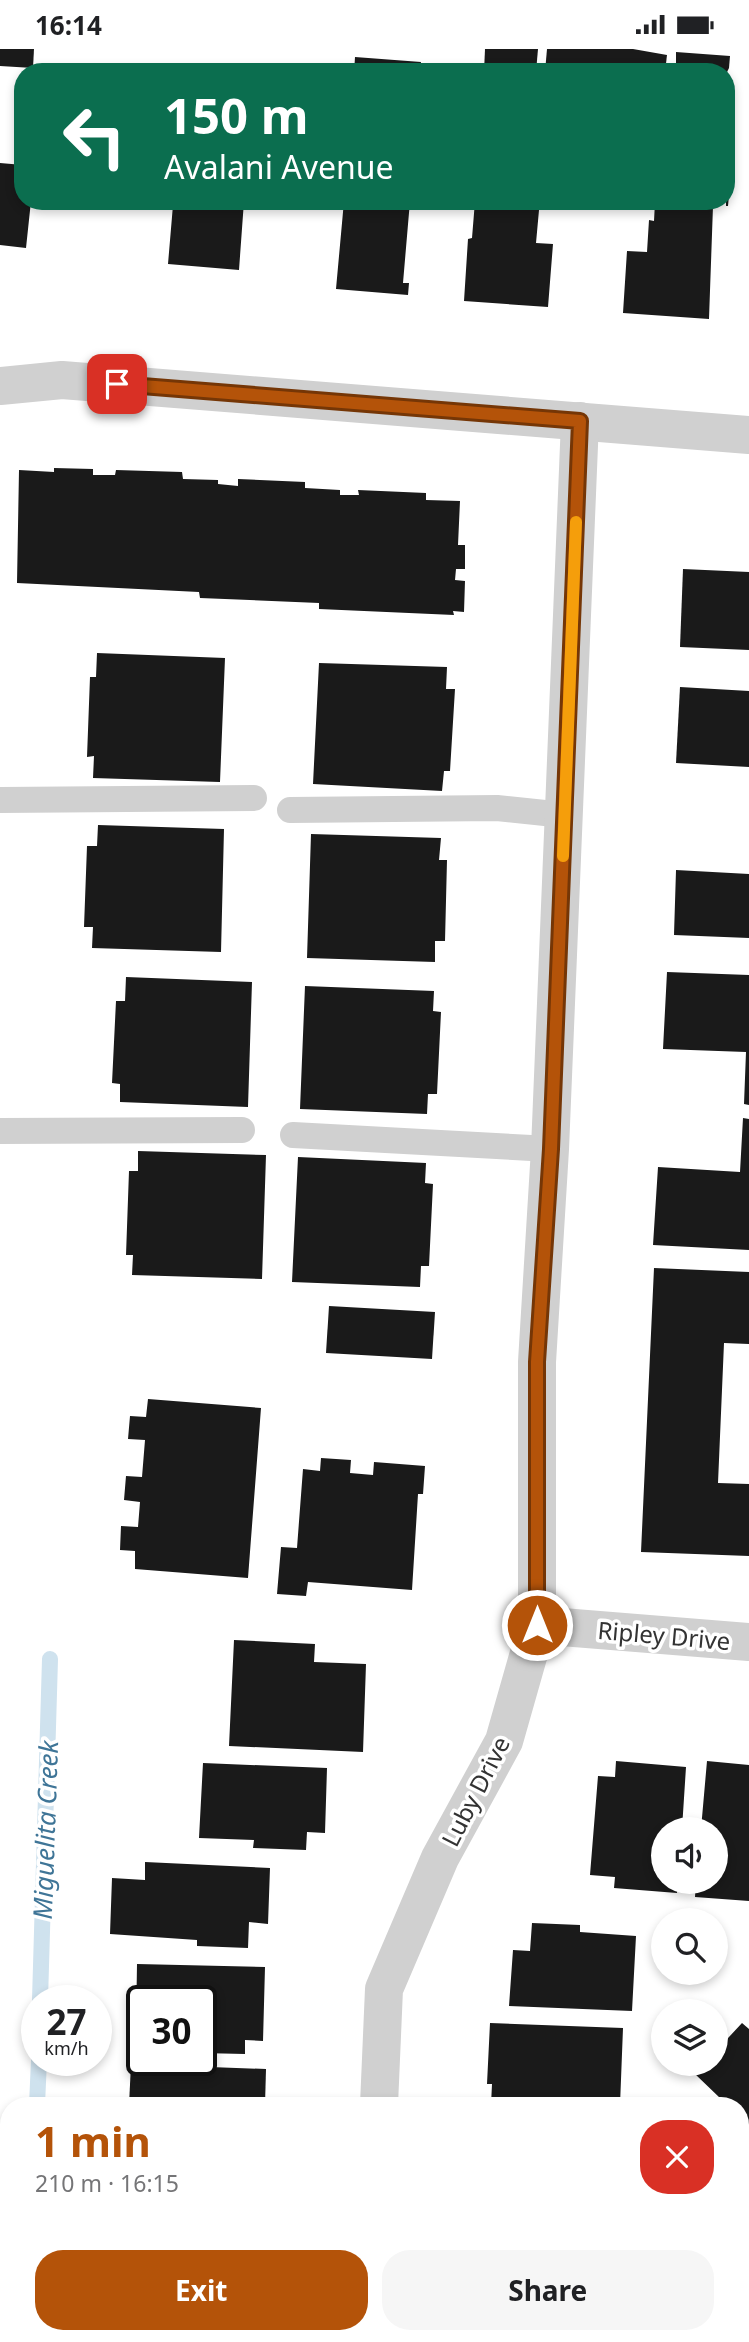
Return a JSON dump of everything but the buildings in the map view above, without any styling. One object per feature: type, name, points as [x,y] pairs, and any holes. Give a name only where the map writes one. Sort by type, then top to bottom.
[{"type":"street","points":[[0,386],[62,380],[749,435]]},
{"type":"street","name":"Luby Drive","points":[[379,2097],[384,1989],[440,1858],[504,1741],[537,1625],[537,1362],[551,1149],[580,421]]},
{"type":"street","name":"Ripley Drive","points":[[537,1625],[749,1642]]},
{"type":"lane","points":[[0,800],[254,798]]},
{"type":"lane","points":[[290,810],[497,808],[564,815]]},
{"type":"lane","points":[[0,1131],[242,1130]]},
{"type":"lane","points":[[293,1135],[551,1149]]},
{"type":"waterway","name":"Miguelita Creek","points":[[40,1985],[50,1659]]},
{"type":"waterway","name":"Miguelita Creek","points":[[37,2097],[38,2076]]},
{"type":"slow traffic","points":[[563,856],[576,522]]},
{"type":"route","points":[[117,384],[580,421],[551,1149],[537,1362],[537,1625]]}]
